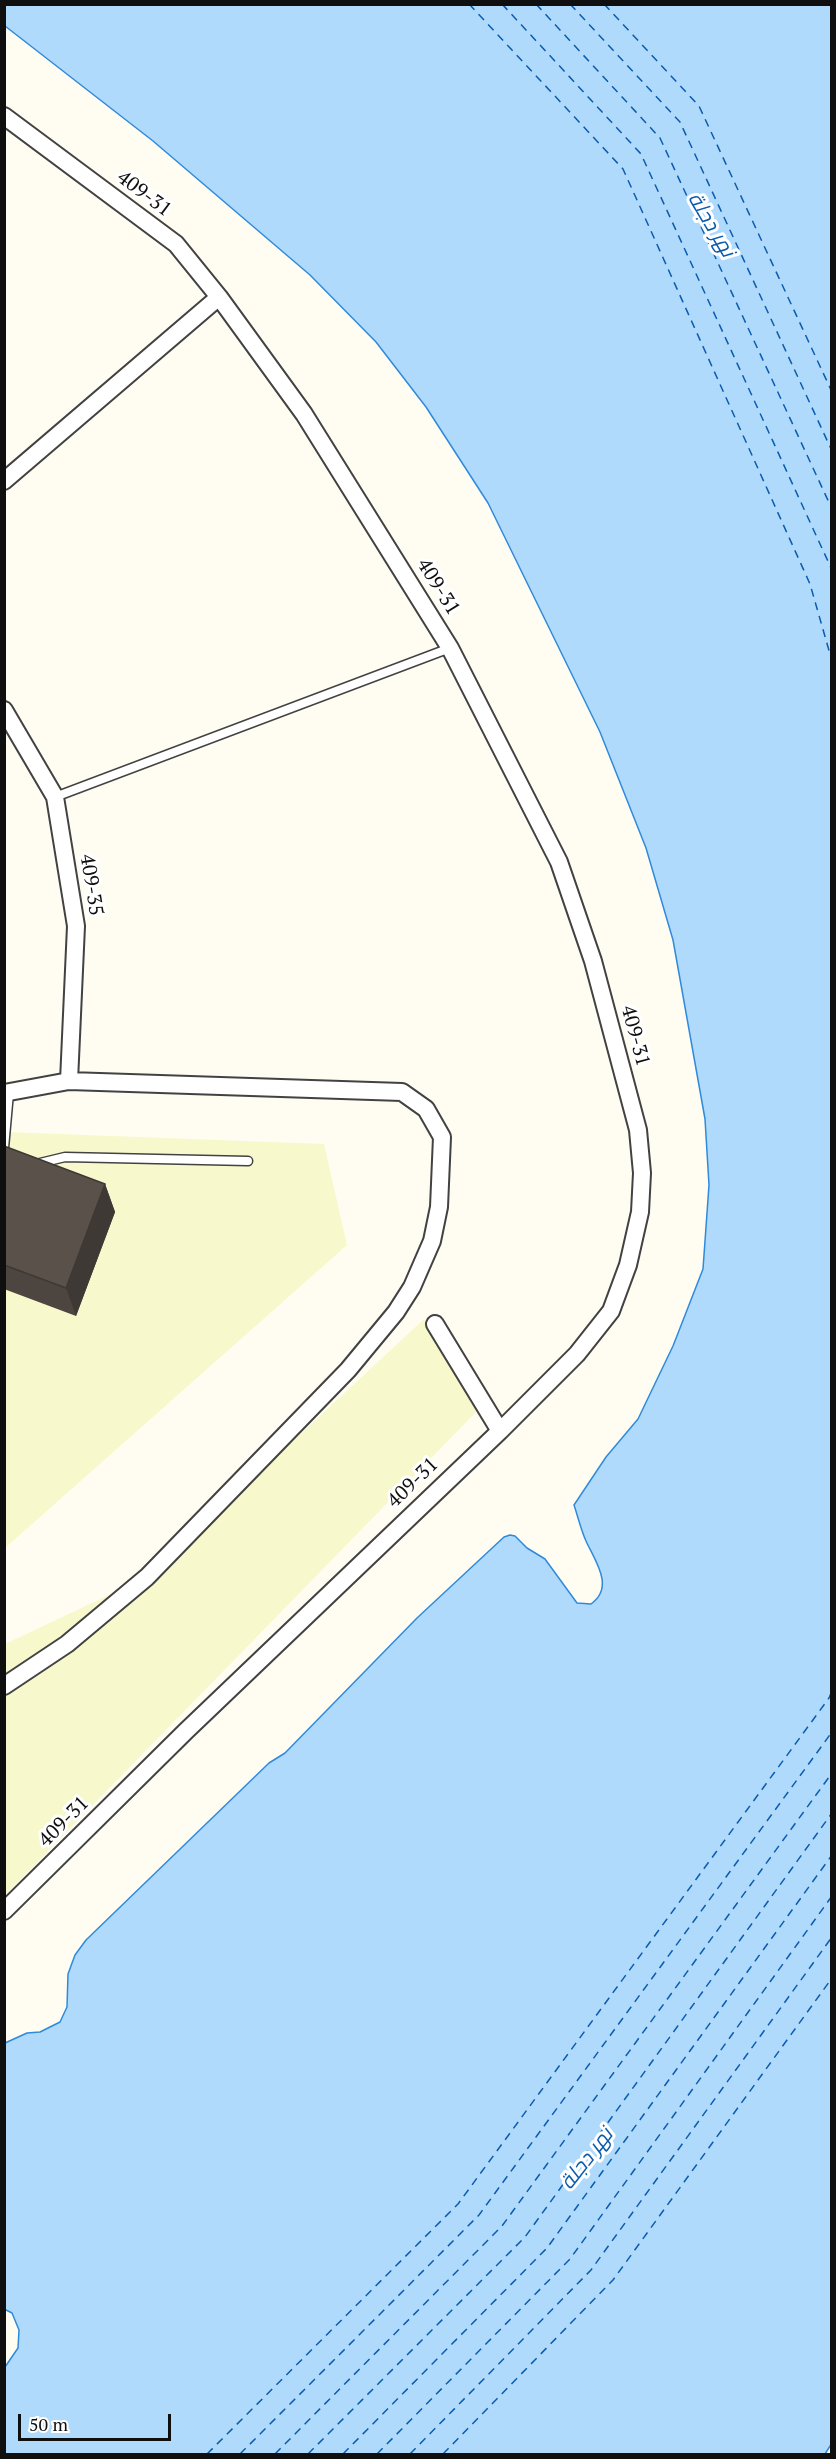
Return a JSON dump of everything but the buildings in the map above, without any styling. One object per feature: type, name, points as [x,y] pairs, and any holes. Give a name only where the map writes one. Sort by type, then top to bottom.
[{"type":"street","name":"409-31","points":[[4,116],[176,244],[219,297],[304,414],[450,648],[559,862],[593,961],[638,1130],[642,1173],[640,1212],[628,1265],[611,1311],[577,1354],[500,1431],[186,1731],[4,1911]]},
{"type":"street","points":[[4,481],[219,297]]},
{"type":"street","name":"409-35","points":[[4,710],[55,797],[76,926],[69,1081]]},
{"type":"street","points":[[4,1686],[67,1644],[147,1578],[348,1370],[396,1312],[412,1287],[432,1241],[439,1207],[442,1137],[426,1109],[402,1092],[69,1081],[7,1093]]},
{"type":"street","points":[[435,1324],[500,1431]]},
{"type":"lane","points":[[55,797],[450,648]]},
{"type":"lane","points":[[4,1148],[7,1093]]},
{"type":"lane","points":[[21,1167],[65,1157],[248,1161]]},
{"type":"green space","points":[[5,1132],[324,1144],[347,1245],[5,1548]]},
{"type":"green space","points":[[424,1319],[480,1408],[5,1895],[5,1644],[147,1577]]},
{"type":"water","name":"نهر دجلة","points":[[5,4],[831,5],[832,2443],[825,2454],[5,2454],[5,2367],[18,2348],[19,2330],[12,2313],[4,2309],[5,2043],[27,2033],[40,2032],[60,2022],[67,2007],[68,1974],[75,1955],[86,1940],[269,1763],[285,1753],[417,1618],[504,1537],[515,1536],[527,1548],[545,1559],[577,1603],[591,1604],[598,1597],[602,1590],[601,1574],[584,1537],[574,1505],[606,1457],[638,1419],[673,1346],[703,1269],[709,1185],[705,1119],[673,940],[646,848],[600,732],[488,503],[426,407],[376,342],[310,275],[153,141],[5,26]]},
{"type":"ferry route","points":[[469,4],[623,169],[810,584],[832,661]]},
{"type":"ferry route","points":[[502,4],[641,154],[832,570]]},
{"type":"ferry route","points":[[536,4],[660,138],[832,509]]},
{"type":"ferry route","points":[[570,4],[680,122],[832,451]]},
{"type":"ferry route","points":[[604,4],[699,106],[832,392]]},
{"type":"ferry route","points":[[207,2454],[458,2204],[832,1691]]},
{"type":"ferry route","points":[[240,2454],[479,2215],[832,1732]]},
{"type":"ferry route","points":[[275,2454],[502,2226],[832,1773]]},
{"type":"ferry route","points":[[308,2454],[525,2237],[832,1813]]},
{"type":"ferry route","points":[[343,2454],[547,2248],[832,1855]]},
{"type":"ferry route","points":[[377,2454],[570,2259],[832,1896]]},
{"type":"ferry route","points":[[410,2454],[591,2270],[832,1937]]},
{"type":"ferry route","points":[[443,2454],[613,2280],[832,1978]]}]
